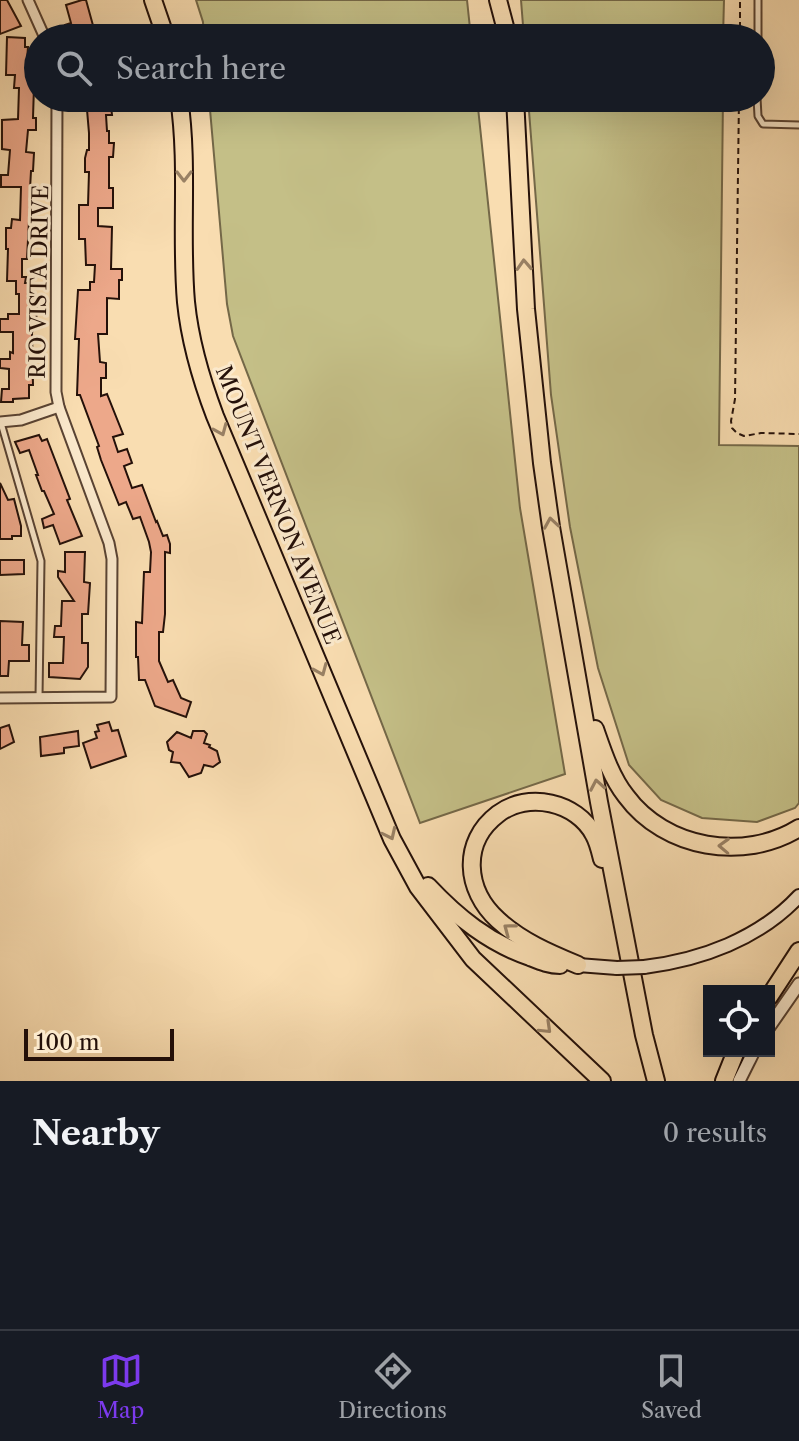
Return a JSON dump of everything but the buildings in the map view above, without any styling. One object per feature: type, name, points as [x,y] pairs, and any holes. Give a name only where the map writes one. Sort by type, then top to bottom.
[{"type":"highway","points":[[153,0],[161,24]]},
{"type":"highway","points":[[498,0],[504,24]]},
{"type":"highway","name":"MOUNT VERNON AVENUE","points":[[181,112],[184,136],[186,301],[201,376],[387,828],[406,862]]},
{"type":"highway","points":[[516,112],[529,340],[542,463],[599,802],[644,1035],[656,1081]]},
{"type":"highway","points":[[564,600],[589,711],[601,746],[625,796],[639,811],[670,833],[725,847],[761,844],[799,828]]},
{"type":"highway","points":[[578,965],[532,945],[514,933],[496,918],[477,894],[471,864],[475,845],[500,812],[520,803],[540,801],[559,805],[584,822],[594,835],[601,855],[644,1081]]},
{"type":"highway","points":[[406,862],[452,911],[476,930],[509,949],[540,961],[552,965],[578,965]]},
{"type":"highway","points":[[406,862],[418,887],[473,959],[602,1081]]},
{"type":"highway","points":[[775,988],[799,951]]},
{"type":"highway","points":[[724,1081],[734,1057]]},
{"type":"main road","points":[[578,965],[644,967],[705,954],[741,939],[768,923],[799,896]]},
{"type":"street","points":[[28,0],[39,24]]},
{"type":"street","name":"RIO VISTA DRIVE","points":[[39,697],[111,697],[112,559],[56,392],[57,112]]},
{"type":"street","points":[[0,421],[21,420],[59,407]]},
{"type":"street","points":[[0,698],[39,697]]},
{"type":"street","points":[[775,1018],[799,984]]},
{"type":"street","points":[[739,1081],[751,1057]]},
{"type":"lane","points":[[758,0],[758,24]]},
{"type":"lane","points":[[758,112],[763,124],[799,125]]},
{"type":"lane","points":[[0,421],[41,561],[39,697]]},
{"type":"path","points":[[740,0],[740,24]]},
{"type":"path","points":[[739,112],[732,428],[744,436],[799,434]]},
{"type":"shaded area","points":[[196,0],[467,0],[470,24],[203,24]]},
{"type":"shaded area","points":[[521,0],[724,0],[723,24],[523,24]]},
{"type":"shaded area","points":[[210,112],[478,112],[520,508],[565,774],[420,823],[233,336],[227,304]]},
{"type":"shaded area","points":[[529,112],[723,112],[719,445],[799,446],[799,803],[795,808],[757,822],[702,818],[661,800],[629,765],[598,668],[570,527],[551,395]]}]
